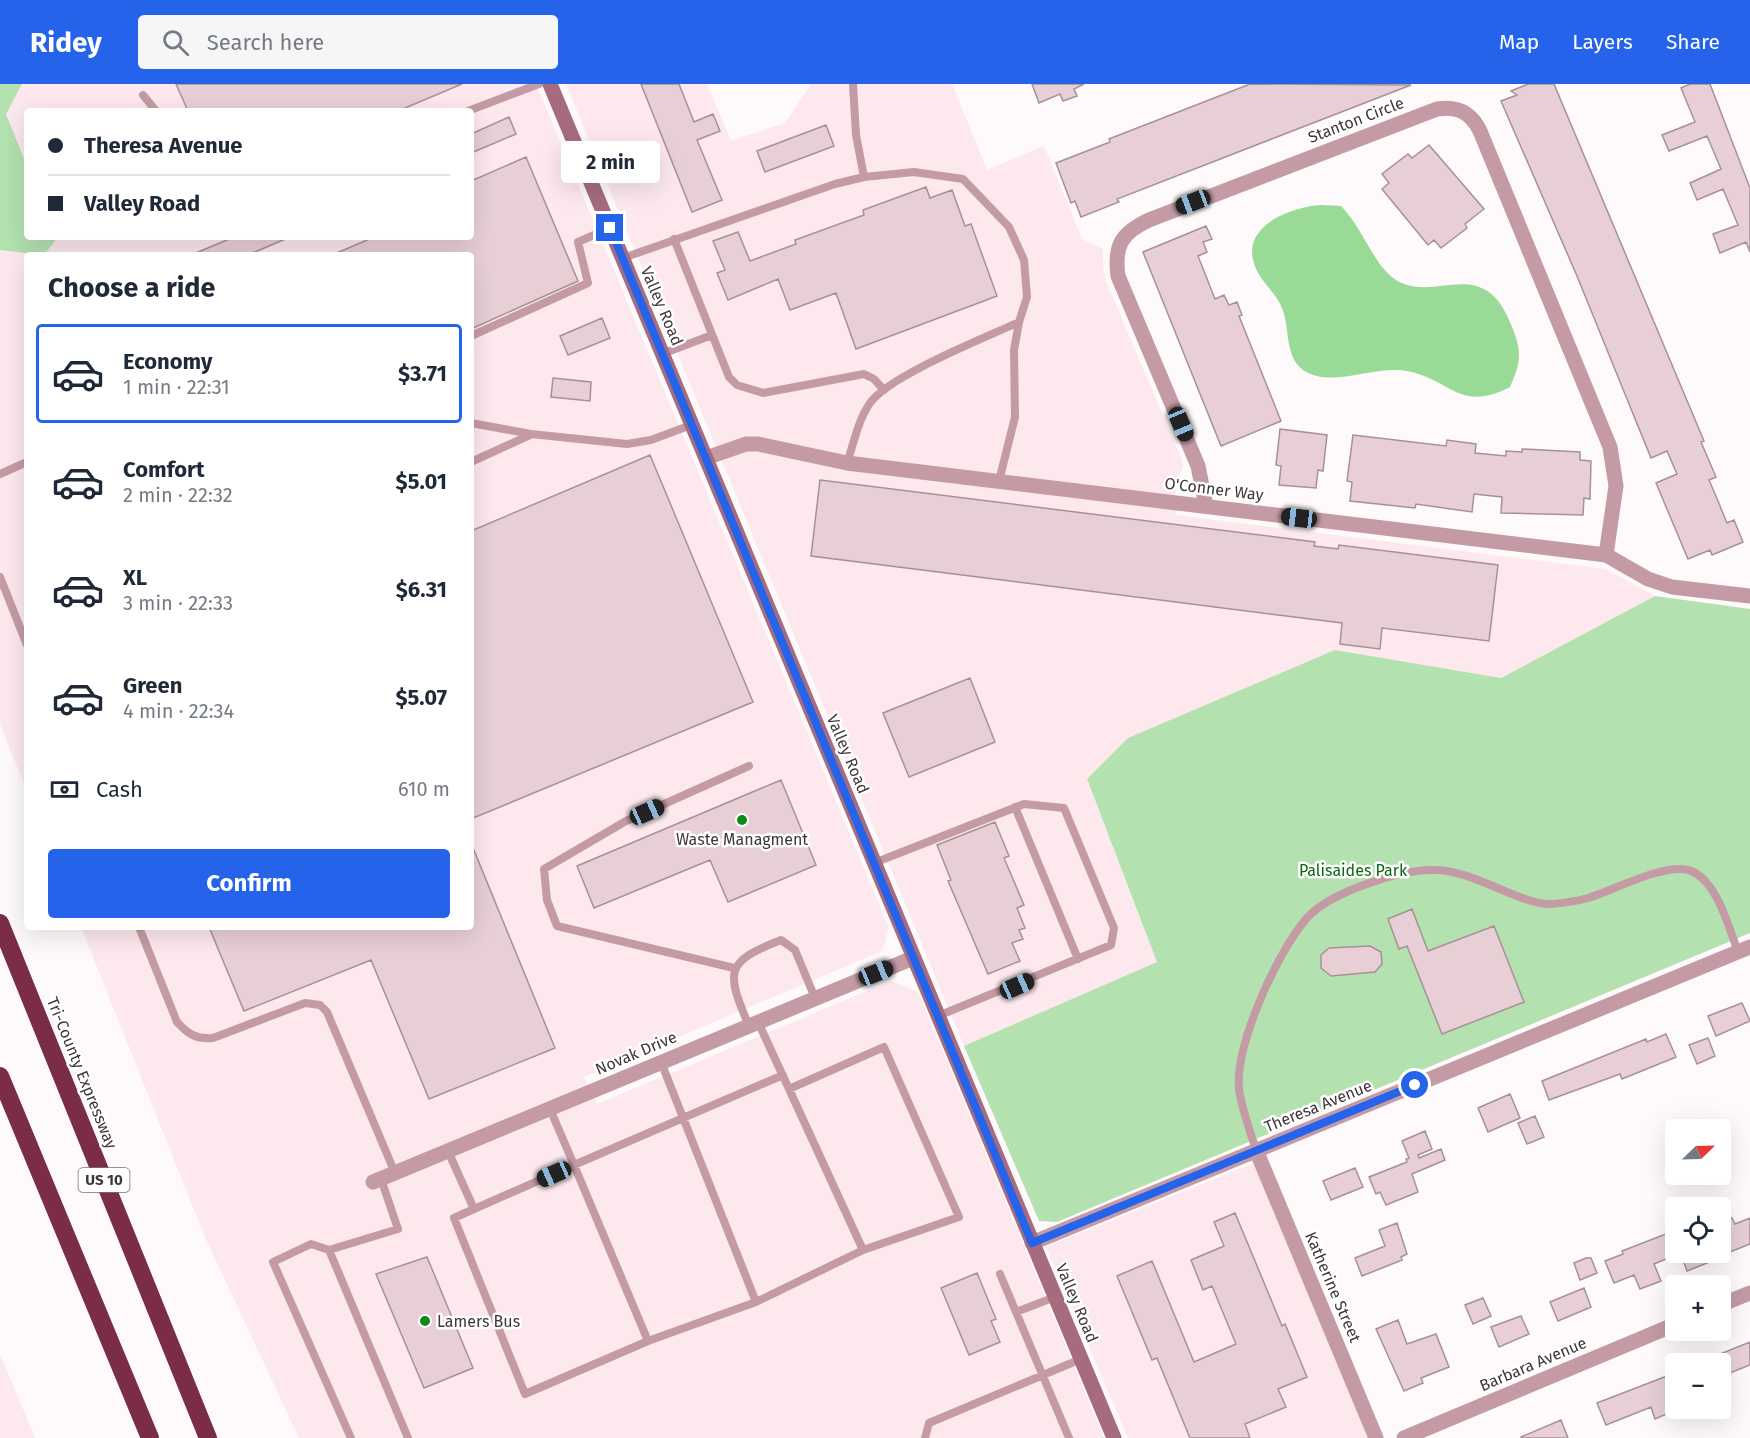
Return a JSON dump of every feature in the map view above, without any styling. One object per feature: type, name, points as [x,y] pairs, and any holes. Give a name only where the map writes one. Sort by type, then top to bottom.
[{"type":"highway","name":"Tri-County Expressway","points":[[0,923],[208,1438]]},
{"type":"highway","points":[[0,1076],[150,1438]]},
{"type":"highway","points":[[138,1412],[140,1438]]},
{"type":"main road","name":"Valley Road","points":[[550,84],[1114,1438]]},
{"type":"street","name":"Stanton Circle","points":[[1206,506],[1198,466],[1118,276],[1116,260],[1123,238],[1131,229],[1149,220],[1437,109],[1450,107],[1469,115],[1480,131],[1610,447],[1616,486],[1606,555]]},
{"type":"street","name":"O'Conner Way","points":[[706,458],[746,444],[758,444],[847,463],[1606,555],[1648,579],[1672,587],[1750,596]]},
{"type":"street","name":"Theresa Avenue","points":[[1032,1243],[1744,950]]},
{"type":"street","name":"Novak Drive","points":[[383,1178],[914,958]]},
{"type":"street","name":"Katherine Street","points":[[1256,1150],[1376,1438]]},
{"type":"street","points":[[1731,1301],[1750,1293]]},
{"type":"street","name":"Barbara Avenue","points":[[1404,1438],[1665,1329]]},
{"type":"lane","points":[[474,109],[539,84]]},
{"type":"lane","points":[[853,84],[856,135],[864,177]]},
{"type":"lane","points":[[143,95],[154,108]]},
{"type":"lane","points":[[623,258],[835,184],[864,177],[914,172],[963,179],[972,185],[1009,227],[1024,260],[1027,297],[1019,322],[1014,350],[1015,417],[999,481]]},
{"type":"lane","points":[[474,335],[588,283],[578,242],[610,228]]},
{"type":"lane","points":[[674,239],[729,377],[737,385],[763,393],[864,374],[874,379],[884,390]]},
{"type":"lane","points":[[847,463],[864,411],[884,390],[928,364],[1019,322]]},
{"type":"lane","points":[[662,354],[712,335]]},
{"type":"lane","points":[[474,424],[531,434],[627,444],[651,440],[692,425]]},
{"type":"lane","points":[[474,461],[531,434]]},
{"type":"lane","points":[[0,474],[24,463]]},
{"type":"lane","points":[[0,577],[24,637]]},
{"type":"lane","points":[[734,968],[557,926],[547,900],[544,869],[626,821],[749,765]]},
{"type":"lane","points":[[874,863],[1024,804],[1064,808],[1110,917],[1114,928],[1111,945],[938,1016]]},
{"type":"lane","points":[[1015,807],[1078,959]]},
{"type":"lane","points":[[1256,1150],[1239,1088],[1247,1036],[1263,994],[1307,918],[1322,906],[1363,886],[1408,870],[1438,869],[1480,878],[1516,895],[1549,904],[1586,899],[1662,872],[1688,870],[1697,875],[1713,891],[1744,950]]},
{"type":"lane","points":[[140,930],[177,1022],[187,1033],[198,1039],[213,1038],[304,1003],[320,1005],[327,1012],[398,1229],[329,1250],[311,1244],[273,1262],[351,1438]]},
{"type":"lane","points":[[815,998],[795,950],[781,940],[743,957],[734,968],[733,981],[736,997],[783,1075],[863,1250]]},
{"type":"lane","points":[[783,1075],[454,1218],[525,1394],[648,1341],[756,1302],[863,1250],[959,1217],[884,1047],[789,1089]]},
{"type":"lane","points":[[661,1062],[756,1302]]},
{"type":"lane","points":[[550,1109],[648,1341]]},
{"type":"lane","points":[[448,1151],[474,1209]]},
{"type":"lane","points":[[329,1250],[408,1438]]},
{"type":"lane","points":[[1000,1274],[1069,1438]]},
{"type":"lane","points":[[1016,1312],[1055,1297]]},
{"type":"lane","points":[[925,1438],[929,1424],[1080,1359]]},
{"type":"shaded area","points":[[8,84],[536,84],[889,928],[882,951],[584,1077],[597,1104],[891,981],[918,992],[1104,1438],[299,1438],[205,1237],[82,930],[474,930],[474,252],[24,252],[24,784],[0,724],[0,199],[24,233],[24,240],[474,240],[474,108],[24,108],[24,159],[0,99]]},
{"type":"shaded area","points":[[566,84],[707,84],[731,141],[785,123],[811,84],[952,84],[987,170],[1044,146],[1082,239],[1103,249],[1106,281],[1182,460],[1183,468],[1175,482],[1176,515],[1606,569],[1655,596],[1501,678],[1335,650],[1087,780],[1157,962],[964,1046]]},
{"type":"shaded area","points":[[1321,205],[1341,206],[1355,223],[1379,262],[1392,277],[1407,285],[1422,287],[1470,285],[1485,289],[1498,301],[1517,340],[1519,355],[1517,369],[1510,387],[1480,397],[1468,396],[1412,372],[1385,370],[1319,377],[1300,367],[1291,353],[1282,308],[1257,271],[1252,252],[1254,240],[1271,221],[1296,210]]},
{"type":"shaded area","points":[[1254,1163],[1369,1438],[1128,1438],[1046,1247]]},
{"type":"shaded area","points":[[0,1354],[35,1438],[0,1438]]},
{"type":"green space","points":[[0,84],[22,84],[6,114],[24,159],[24,240],[56,240],[46,252],[0,250]]},
{"type":"green space","name":"Palisaides Park","points":[[1655,596],[1750,609],[1750,933],[1057,1222],[1039,1221],[964,1046],[1157,962],[1087,779],[1128,738],[1335,650],[1501,678]]},
{"type":"building","points":[[176,84],[462,84],[405,108],[187,108]]},
{"type":"building","points":[[641,84],[679,84],[694,122],[713,114],[720,131],[697,140],[722,200],[692,212]]},
{"type":"building","points":[[1032,84],[1084,84],[1074,89],[1077,96],[1063,101],[1060,94],[1039,103]]},
{"type":"building","points":[[1250,84],[1411,85],[1117,199],[1119,202],[1081,217],[1075,201],[1071,203],[1056,163],[1110,142],[1109,139]]},
{"type":"building","points":[[1528,84],[1554,84],[1704,441],[1701,442],[1716,477],[1709,480],[1727,523],[1734,520],[1743,542],[1712,555],[1710,550],[1688,559],[1656,483],[1677,474],[1667,451],[1651,458],[1577,276],[1501,101],[1517,95],[1511,91]]},
{"type":"building","points":[[1690,84],[1710,84],[1750,188],[1750,252],[1746,242],[1720,253],[1713,234],[1738,225],[1723,189],[1697,200],[1690,183],[1721,169],[1707,136],[1669,151],[1662,135],[1695,122],[1681,88]]},
{"type":"building","points":[[509,117],[516,134],[474,152],[474,133]]},
{"type":"building","points":[[826,125],[834,146],[765,172],[757,151]]},
{"type":"building","points":[[1429,145],[1484,209],[1465,224],[1467,228],[1441,248],[1434,240],[1428,245],[1382,189],[1389,183],[1382,174],[1408,154],[1412,158]]},
{"type":"building","points":[[526,157],[578,281],[474,328],[474,252],[339,252],[367,240],[474,240],[474,180]]},
{"type":"building","points":[[926,187],[930,198],[952,190],[965,226],[971,224],[997,296],[856,349],[836,293],[790,310],[778,279],[728,300],[717,273],[725,270],[713,241],[738,232],[750,261],[796,244],[795,240],[864,215],[863,210]]},
{"type":"building","points":[[1206,226],[1212,239],[1203,242],[1207,252],[1198,256],[1215,299],[1224,295],[1229,305],[1237,302],[1242,315],[1239,316],[1281,421],[1221,446],[1143,252]]},
{"type":"building","points":[[227,240],[283,240],[255,252],[198,252]]},
{"type":"building","points":[[602,318],[610,338],[568,355],[560,336]]},
{"type":"building","points":[[553,378],[591,382],[590,401],[551,397]]},
{"type":"building","points":[[1280,429],[1327,435],[1323,471],[1318,470],[1316,488],[1279,485],[1281,466],[1276,465]]},
{"type":"building","points":[[1353,435],[1446,446],[1447,440],[1476,444],[1475,453],[1506,456],[1506,451],[1522,452],[1522,449],[1580,452],[1580,460],[1591,461],[1590,499],[1584,498],[1583,515],[1501,513],[1502,497],[1474,494],[1472,512],[1416,504],[1415,508],[1350,501],[1352,482],[1347,481]]},
{"type":"building","points":[[650,455],[753,702],[474,818],[474,530]]},
{"type":"building","points":[[820,480],[1315,542],[1314,546],[1338,549],[1339,545],[1498,565],[1489,641],[1382,628],[1380,649],[1340,644],[1342,623],[811,556]]},
{"type":"building","points":[[970,678],[995,742],[909,777],[883,713]]},
{"type":"building","name":"Waste Managment","points":[[781,780],[816,865],[728,902],[710,860],[594,908],[577,866]]},
{"type":"building","points":[[995,822],[1009,856],[1004,858],[1024,905],[1017,908],[1025,928],[1019,930],[1023,939],[1012,943],[1020,961],[988,974],[948,881],[951,880],[937,845]]},
{"type":"building","points":[[474,850],[555,1048],[429,1099],[371,960],[244,1011],[210,930],[474,930]]},
{"type":"building","points":[[1412,909],[1428,951],[1494,926],[1524,1002],[1442,1034],[1407,946],[1399,949],[1388,919]]},
{"type":"building","points":[[1370,946],[1381,952],[1382,964],[1375,972],[1331,976],[1321,968],[1321,955],[1329,948]]},
{"type":"building","points":[[1742,1003],[1750,1021],[1716,1036],[1708,1016]]},
{"type":"building","points":[[1666,1034],[1676,1057],[1622,1079],[1620,1074],[1549,1100],[1542,1081],[1646,1039],[1647,1042]]},
{"type":"building","points":[[1708,1038],[1715,1056],[1697,1064],[1689,1045]]},
{"type":"building","points":[[1510,1094],[1520,1118],[1488,1132],[1478,1108]]},
{"type":"building","points":[[1535,1116],[1544,1137],[1527,1144],[1518,1123]]},
{"type":"building","points":[[1425,1131],[1432,1149],[1418,1155],[1419,1158],[1441,1149],[1445,1160],[1412,1174],[1418,1192],[1386,1205],[1380,1192],[1376,1194],[1369,1177],[1407,1162],[1406,1159],[1409,1158],[1402,1141]]},
{"type":"building","points":[[1355,1168],[1363,1187],[1331,1200],[1323,1181]]},
{"type":"building","points":[[1235,1213],[1282,1326],[1285,1324],[1307,1377],[1278,1389],[1286,1407],[1245,1424],[1250,1438],[1190,1438],[1157,1358],[1152,1360],[1117,1276],[1152,1261],[1194,1362],[1236,1344],[1212,1286],[1203,1290],[1191,1260],[1224,1246],[1214,1222]]},
{"type":"building","points":[[1731,1218],[1735,1224],[1750,1218],[1750,1244],[1731,1252]]},
{"type":"building","points":[[1397,1223],[1407,1254],[1401,1257],[1402,1260],[1362,1276],[1355,1258],[1385,1246],[1379,1230]]},
{"type":"building","points":[[1665,1234],[1665,1260],[1654,1264],[1661,1281],[1640,1289],[1634,1275],[1614,1283],[1605,1261],[1623,1254],[1622,1251]]},
{"type":"building","name":"Lamers Bus","points":[[427,1257],[473,1368],[424,1388],[376,1274]]},
{"type":"building","points":[[1591,1258],[1597,1273],[1580,1280],[1574,1263]]},
{"type":"building","points":[[1684,1263],[1707,1263],[1687,1271]]},
{"type":"building","points":[[977,1273],[996,1319],[991,1321],[1000,1342],[969,1355],[941,1288]]},
{"type":"building","points":[[1584,1288],[1591,1307],[1558,1321],[1550,1302]]},
{"type":"building","points":[[1483,1298],[1491,1316],[1473,1324],[1465,1305]]},
{"type":"building","points":[[1521,1316],[1529,1334],[1499,1347],[1491,1327]]},
{"type":"building","points":[[1398,1320],[1407,1344],[1436,1334],[1449,1367],[1421,1378],[1423,1383],[1404,1391],[1376,1329]]},
{"type":"building","points":[[1750,1342],[1750,1365],[1731,1373],[1731,1353],[1722,1353]]},
{"type":"building","points":[[1665,1377],[1665,1415],[1655,1419],[1651,1407],[1606,1425],[1597,1403]]},
{"type":"building","points":[[1561,1420],[1568,1438],[1521,1438],[1521,1437]]},
{"type":"place","name":"Waste Managment","points":[[742,820]]},
{"type":"place","name":"Lamers Bus","points":[[425,1321]]},
{"type":"route","points":[[610,228],[1032,1243],[1415,1085]]}]
